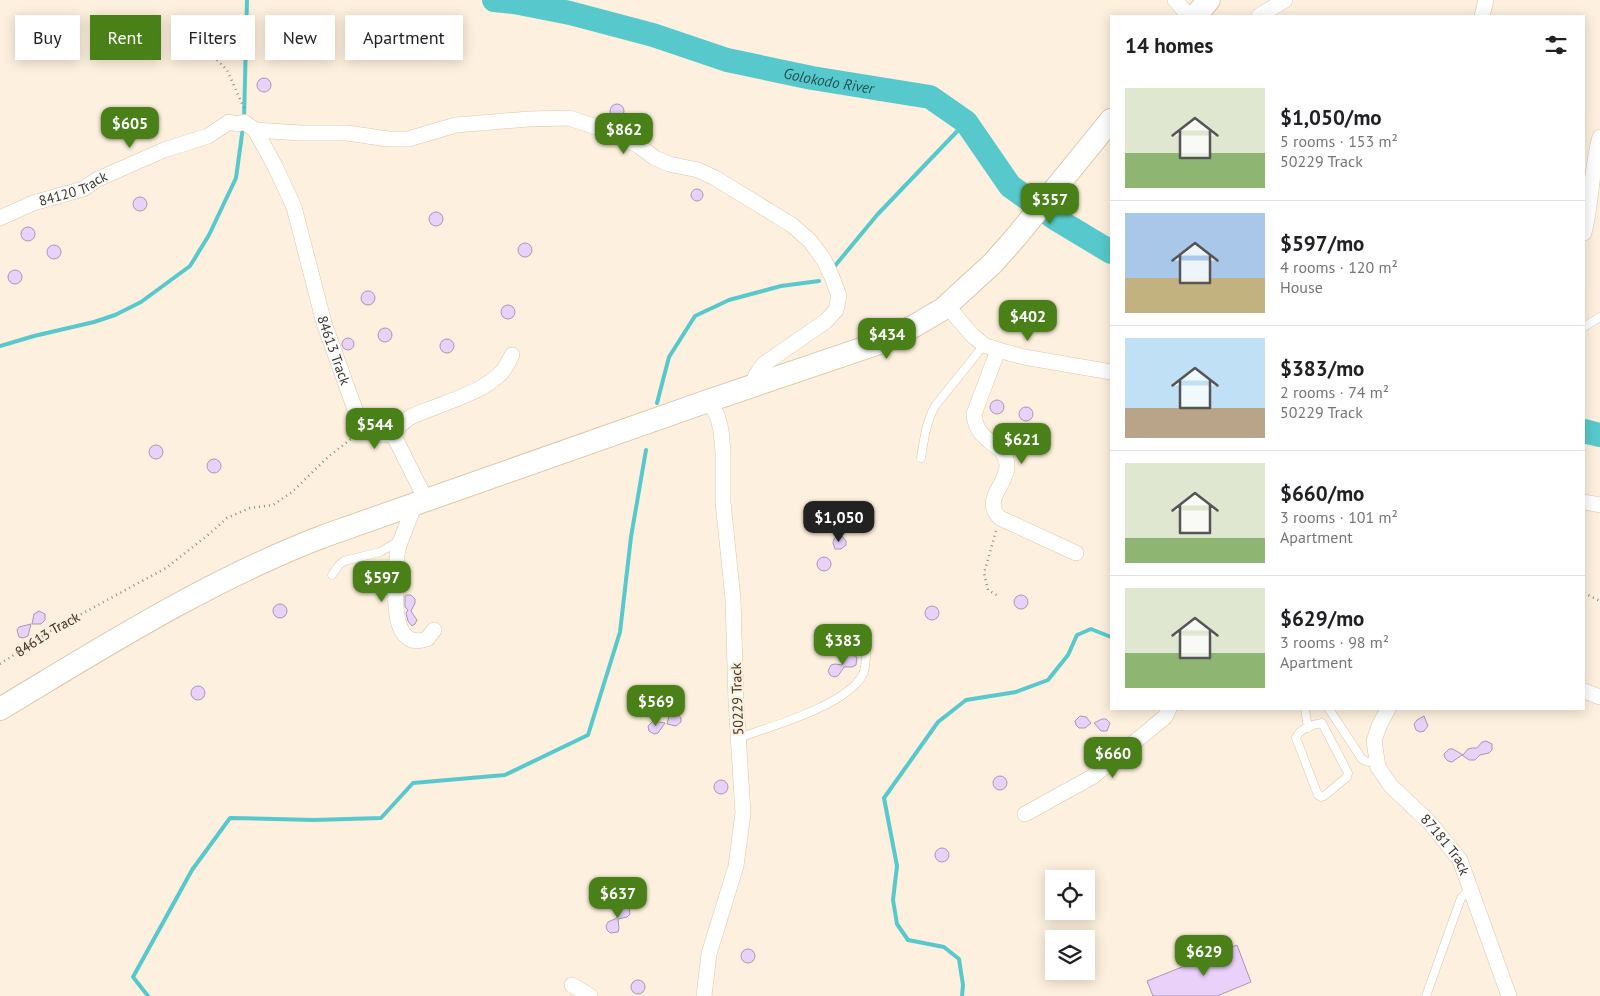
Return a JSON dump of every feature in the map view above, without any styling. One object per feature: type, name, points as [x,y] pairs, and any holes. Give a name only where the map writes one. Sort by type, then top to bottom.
[{"type":"street","points":[[1174,0],[1188,15]]},
{"type":"street","points":[[1197,15],[1208,0]]},
{"type":"street","points":[[1261,15],[1285,0]]},
{"type":"street","points":[[1482,15],[1486,0]]},
{"type":"street","name":"84120 Track","points":[[0,218],[33,203],[83,189],[98,179],[164,150],[208,136],[229,122],[238,124],[244,122],[254,130],[300,133],[347,133],[388,139],[408,139],[456,125],[569,118],[612,132],[639,146],[655,158],[669,164],[698,170],[715,178],[792,225],[810,241],[824,260],[839,296],[836,310],[826,321],[764,364],[756,375],[752,386]]},
{"type":"street","points":[[0,709],[156,617],[281,552],[708,401],[885,341],[914,326],[947,306],[984,272],[1016,237],[1110,121]]},
{"type":"street","name":"84613 Track","points":[[254,130],[275,166],[294,207],[324,323],[362,429]]},
{"type":"street","points":[[1585,229],[1594,160],[1600,137]]},
{"type":"street","points":[[947,306],[972,335],[991,347],[1024,357],[1110,372]]},
{"type":"street","points":[[991,347],[974,414],[975,424],[979,432],[1003,452],[1007,462],[1006,473],[993,498],[992,506],[994,512],[1000,518],[1076,553]]},
{"type":"street","points":[[362,429],[376,435],[393,434],[403,422],[413,415],[472,392],[492,380],[503,371],[512,355]]},
{"type":"street","name":"50229 Track","points":[[704,996],[709,954],[736,866],[741,840],[743,813],[733,599],[723,502],[723,452],[717,415],[708,401]]},
{"type":"street","points":[[393,434],[421,502]]},
{"type":"street","points":[[421,502],[400,540],[397,554],[396,614],[399,627],[406,638],[413,641],[427,639],[434,630]]},
{"type":"street","points":[[1585,502],[1600,505]]},
{"type":"street","points":[[1585,690],[1600,697]]},
{"type":"street","points":[[1025,814],[1092,777],[1165,717],[1168,710]]},
{"type":"street","name":"87181 Track","points":[[1387,710],[1378,726],[1374,741],[1378,767],[1391,786],[1430,823],[1460,860],[1509,996]]},
{"type":"street","points":[[572,985],[590,996]]},
{"type":"lane","points":[[1585,326],[1600,317]]},
{"type":"lane","points":[[921,458],[927,425],[935,406],[991,347]]},
{"type":"lane","points":[[332,575],[339,564],[344,561],[380,552],[400,540]]},
{"type":"lane","points":[[738,738],[792,719],[835,700],[852,688],[862,675],[866,665],[866,651]]},
{"type":"lane","points":[[1305,710],[1308,728]]},
{"type":"lane","points":[[1330,710],[1362,759],[1371,763],[1377,760]]},
{"type":"lane","points":[[1322,723],[1347,769],[1346,777],[1321,797],[1318,795],[1296,738],[1300,731],[1308,728],[1322,723]]},
{"type":"lane","points":[[1426,996],[1462,898],[1471,888]]},
{"type":"path","points":[[217,60],[227,70],[254,130]]},
{"type":"path","name":"84613 Track","points":[[0,664],[52,630],[166,568],[227,518],[250,508],[273,505],[292,492],[328,457],[362,429]]},
{"type":"path","points":[[1000,518],[984,573],[988,590],[1000,597]]},
{"type":"path","points":[[1585,594],[1600,601]]},
{"type":"building","points":[[264,78],[269,80],[271,85],[269,90],[264,92],[259,90],[257,85],[259,80]]},
{"type":"building","points":[[617,104],[622,106],[624,111],[622,116],[617,118],[612,116],[610,111],[612,106]]},
{"type":"building","points":[[699,189],[702,190],[702,200],[695,201],[692,200],[691,193],[692,190]]},
{"type":"building","points":[[140,197],[145,199],[147,204],[145,209],[140,211],[135,209],[133,204],[135,199]]},
{"type":"building","points":[[436,212],[441,214],[443,219],[441,224],[436,226],[431,224],[429,219],[431,214]]},
{"type":"building","points":[[28,227],[33,229],[35,234],[33,239],[28,241],[23,239],[21,234],[23,229]]},
{"type":"building","points":[[525,243],[530,245],[532,250],[530,255],[525,257],[520,255],[518,250],[520,245]]},
{"type":"building","points":[[54,245],[59,247],[61,252],[59,257],[54,259],[49,257],[47,252],[49,247]]},
{"type":"building","points":[[15,270],[20,272],[22,277],[20,282],[15,284],[10,282],[8,277],[10,272]]},
{"type":"building","points":[[368,291],[373,293],[375,298],[373,303],[368,305],[363,303],[361,298],[363,293]]},
{"type":"building","points":[[508,305],[513,307],[515,312],[513,317],[508,319],[503,317],[501,312],[503,307]]},
{"type":"building","points":[[385,328],[390,330],[392,335],[390,340],[385,342],[380,340],[378,335],[380,330]]},
{"type":"building","points":[[350,338],[353,339],[353,349],[346,350],[343,349],[342,342],[343,339]]},
{"type":"building","points":[[447,339],[452,341],[454,346],[452,351],[447,353],[442,351],[440,346],[442,341]]},
{"type":"building","points":[[997,400],[1002,402],[1004,407],[1002,412],[997,414],[992,412],[990,407],[992,402]]},
{"type":"building","points":[[1026,407],[1031,409],[1033,414],[1031,419],[1026,421],[1021,419],[1019,414],[1021,409]]},
{"type":"building","points":[[156,445],[161,447],[163,452],[161,457],[156,459],[151,457],[149,452],[151,447]]},
{"type":"building","points":[[214,459],[219,461],[221,466],[219,471],[214,473],[209,471],[207,466],[209,461]]},
{"type":"building","points":[[837,536],[842,536],[846,541],[846,545],[841,549],[835,549],[833,543]]},
{"type":"building","points":[[824,557],[829,559],[831,564],[829,569],[824,571],[819,569],[817,564],[819,559]]},
{"type":"building","points":[[411,595],[415,599],[411,611],[417,620],[412,626],[408,621],[406,613],[408,610],[405,607],[405,596]]},
{"type":"building","points":[[1021,595],[1026,597],[1028,602],[1026,607],[1021,609],[1016,607],[1014,602],[1016,597]]},
{"type":"building","points":[[280,604],[285,606],[287,611],[285,616],[280,618],[275,616],[273,611],[275,606]]},
{"type":"building","points":[[932,606],[937,608],[939,613],[937,618],[932,620],[927,618],[925,613],[927,608]]},
{"type":"building","points":[[39,611],[45,614],[45,620],[41,624],[32,624],[34,614]]},
{"type":"building","points":[[31,624],[28,636],[19,637],[17,630],[19,627]]},
{"type":"building","points":[[849,655],[857,657],[856,665],[844,667],[838,676],[830,675],[828,671],[831,665],[842,665],[845,657]]},
{"type":"building","points":[[198,686],[203,688],[205,693],[203,698],[198,700],[193,698],[191,693],[193,688]]},
{"type":"building","points":[[677,713],[681,718],[681,722],[676,726],[667,724],[669,716]]},
{"type":"building","points":[[1080,716],[1086,717],[1091,723],[1085,728],[1079,728],[1075,721]]},
{"type":"building","points":[[1424,716],[1428,726],[1424,731],[1420,732],[1416,730],[1414,724]]},
{"type":"building","points":[[1106,719],[1110,723],[1107,731],[1101,731],[1094,723]]},
{"type":"building","points":[[653,721],[665,723],[658,733],[654,734],[649,731],[648,726]]},
{"type":"building","points":[[1486,741],[1492,744],[1492,750],[1489,753],[1480,755],[1475,760],[1469,760],[1462,755],[1452,762],[1445,758],[1444,754],[1449,749],[1453,749],[1463,755],[1468,749],[1477,748],[1482,742]]},
{"type":"building","points":[[1000,776],[1005,778],[1007,783],[1005,788],[1000,790],[995,788],[993,783],[995,778]]},
{"type":"building","points":[[721,780],[726,782],[728,787],[726,792],[721,794],[716,792],[714,787],[716,782]]},
{"type":"building","points":[[942,848],[947,850],[949,855],[947,860],[942,862],[937,860],[935,855],[937,850]]},
{"type":"building","points":[[624,904],[629,907],[630,914],[627,917],[618,919],[618,932],[610,933],[606,926],[608,922],[617,918],[618,908]]},
{"type":"building","points":[[1237,945],[1251,982],[1217,996],[1153,996],[1147,981]]},
{"type":"building","points":[[748,949],[753,951],[755,956],[753,961],[748,963],[743,961],[741,956],[743,951]]},
{"type":"building","points":[[638,980],[643,982],[645,987],[643,992],[638,994],[633,992],[631,987],[633,982]]},
{"type":"waterway","points":[[244,120],[247,0]]},
{"type":"waterway","name":"Golokodo River","points":[[494,0],[570,13],[653,35],[727,60],[812,78],[930,97],[966,122],[1010,186],[1056,219],[1110,251]]},
{"type":"waterway","points":[[834,267],[877,215],[966,122]]},
{"type":"waterway","points":[[0,346],[115,315],[141,302],[190,266],[209,235],[236,178],[243,127]]},
{"type":"waterway","points":[[657,403],[669,357],[695,316],[729,300],[781,286],[819,281]]},
{"type":"waterway","name":"Golokodo River","points":[[1585,431],[1600,435]]},
{"type":"waterway","points":[[148,996],[133,977],[192,870],[230,818],[314,820],[381,818],[413,783],[505,775],[588,735],[620,632],[631,537],[646,450]]},
{"type":"waterway","points":[[962,996],[963,985],[959,959],[944,947],[908,940],[897,924],[893,900],[897,866],[884,798],[938,722],[966,700],[1016,692],[1048,680],[1068,655],[1077,635],[1091,629],[1110,637]]}]
